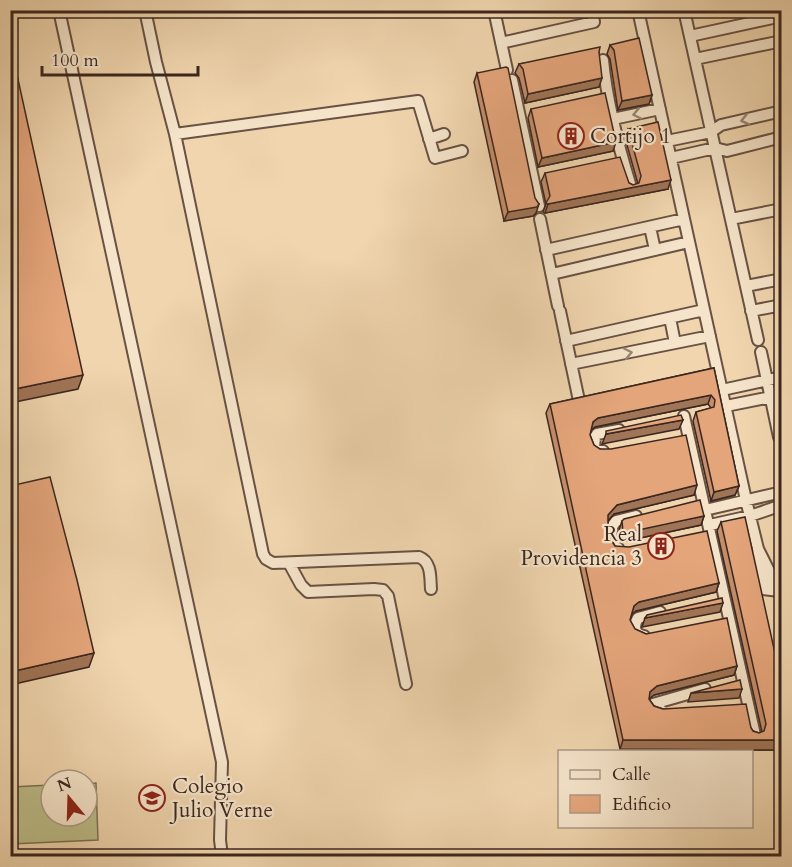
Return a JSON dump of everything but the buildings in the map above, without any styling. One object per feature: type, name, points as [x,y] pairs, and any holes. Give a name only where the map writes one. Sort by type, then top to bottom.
[{"type":"street","points":[[59,10],[222,762],[220,840],[222,856]]},
{"type":"street","points":[[145,10],[175,134],[263,554],[273,564],[419,557],[428,564],[431,590]]},
{"type":"street","points":[[494,10],[509,75],[525,111],[538,175],[539,206]]},
{"type":"street","points":[[501,43],[594,22],[592,10]]},
{"type":"street","points":[[638,10],[746,500],[758,549],[769,571],[772,585],[780,591]]},
{"type":"street","points":[[684,10],[758,340]]},
{"type":"street","points":[[690,36],[782,16]]},
{"type":"street","points":[[695,59],[782,41]]},
{"type":"street","points":[[603,60],[601,95],[613,119],[616,132],[616,159],[631,187]]},
{"type":"street","points":[[175,134],[418,101],[435,158],[462,151]]},
{"type":"street","points":[[613,119],[660,109]]},
{"type":"street","points":[[667,141],[711,132],[721,125],[782,111]]},
{"type":"street","points":[[651,125],[663,122]]},
{"type":"street","points":[[616,132],[628,129]]},
{"type":"street","points":[[429,139],[444,134]]},
{"type":"street","points":[[671,158],[715,148],[727,150],[782,137]]},
{"type":"street","points":[[731,219],[782,209]]},
{"type":"street","points":[[540,219],[578,396]]},
{"type":"street","points":[[546,250],[684,219]]},
{"type":"street","points":[[650,227],[655,250]]},
{"type":"street","points":[[552,274],[689,242]]},
{"type":"street","points":[[746,286],[782,279]]},
{"type":"street","points":[[751,311],[782,305]]},
{"type":"street","points":[[566,341],[704,310]]},
{"type":"street","points":[[670,318],[675,343]]},
{"type":"street","points":[[571,364],[710,336]]},
{"type":"street","points":[[761,352],[767,380],[776,399],[779,437]]},
{"type":"street","points":[[722,390],[782,376]]},
{"type":"street","points":[[726,406],[776,399]]},
{"type":"street","points":[[673,418],[689,414],[688,435],[719,599],[729,618],[743,680],[743,705],[755,735]]},
{"type":"street","points":[[618,449],[597,451],[594,447],[595,437],[627,428]]},
{"type":"street","points":[[677,437],[688,435]]},
{"type":"street","points":[[700,504],[746,500],[782,492]]},
{"type":"street","points":[[706,530],[782,505]]},
{"type":"street","points":[[626,549],[615,548],[612,543],[611,528],[616,521],[649,513]]},
{"type":"street","points":[[290,563],[301,585],[308,592],[383,590],[388,596],[406,684]]},
{"type":"street","points":[[660,633],[639,635],[634,627],[635,622],[642,617],[673,610]]},
{"type":"street","points":[[718,620],[729,618]]},
{"type":"street","points":[[731,683],[743,680]]},
{"type":"street","points":[[673,710],[657,711],[653,704],[720,686]]},
{"type":"green space","points":[[39,786],[39,828],[98,828],[98,840],[11,844],[11,787]]},
{"type":"place","name":"Cortijo 1","points":[[571,136]]},
{"type":"place","name":"Real Providencia 3","points":[[661,546]]},
{"type":"place","name":"Colegio Julio Verne","points":[[152,798]]}]
